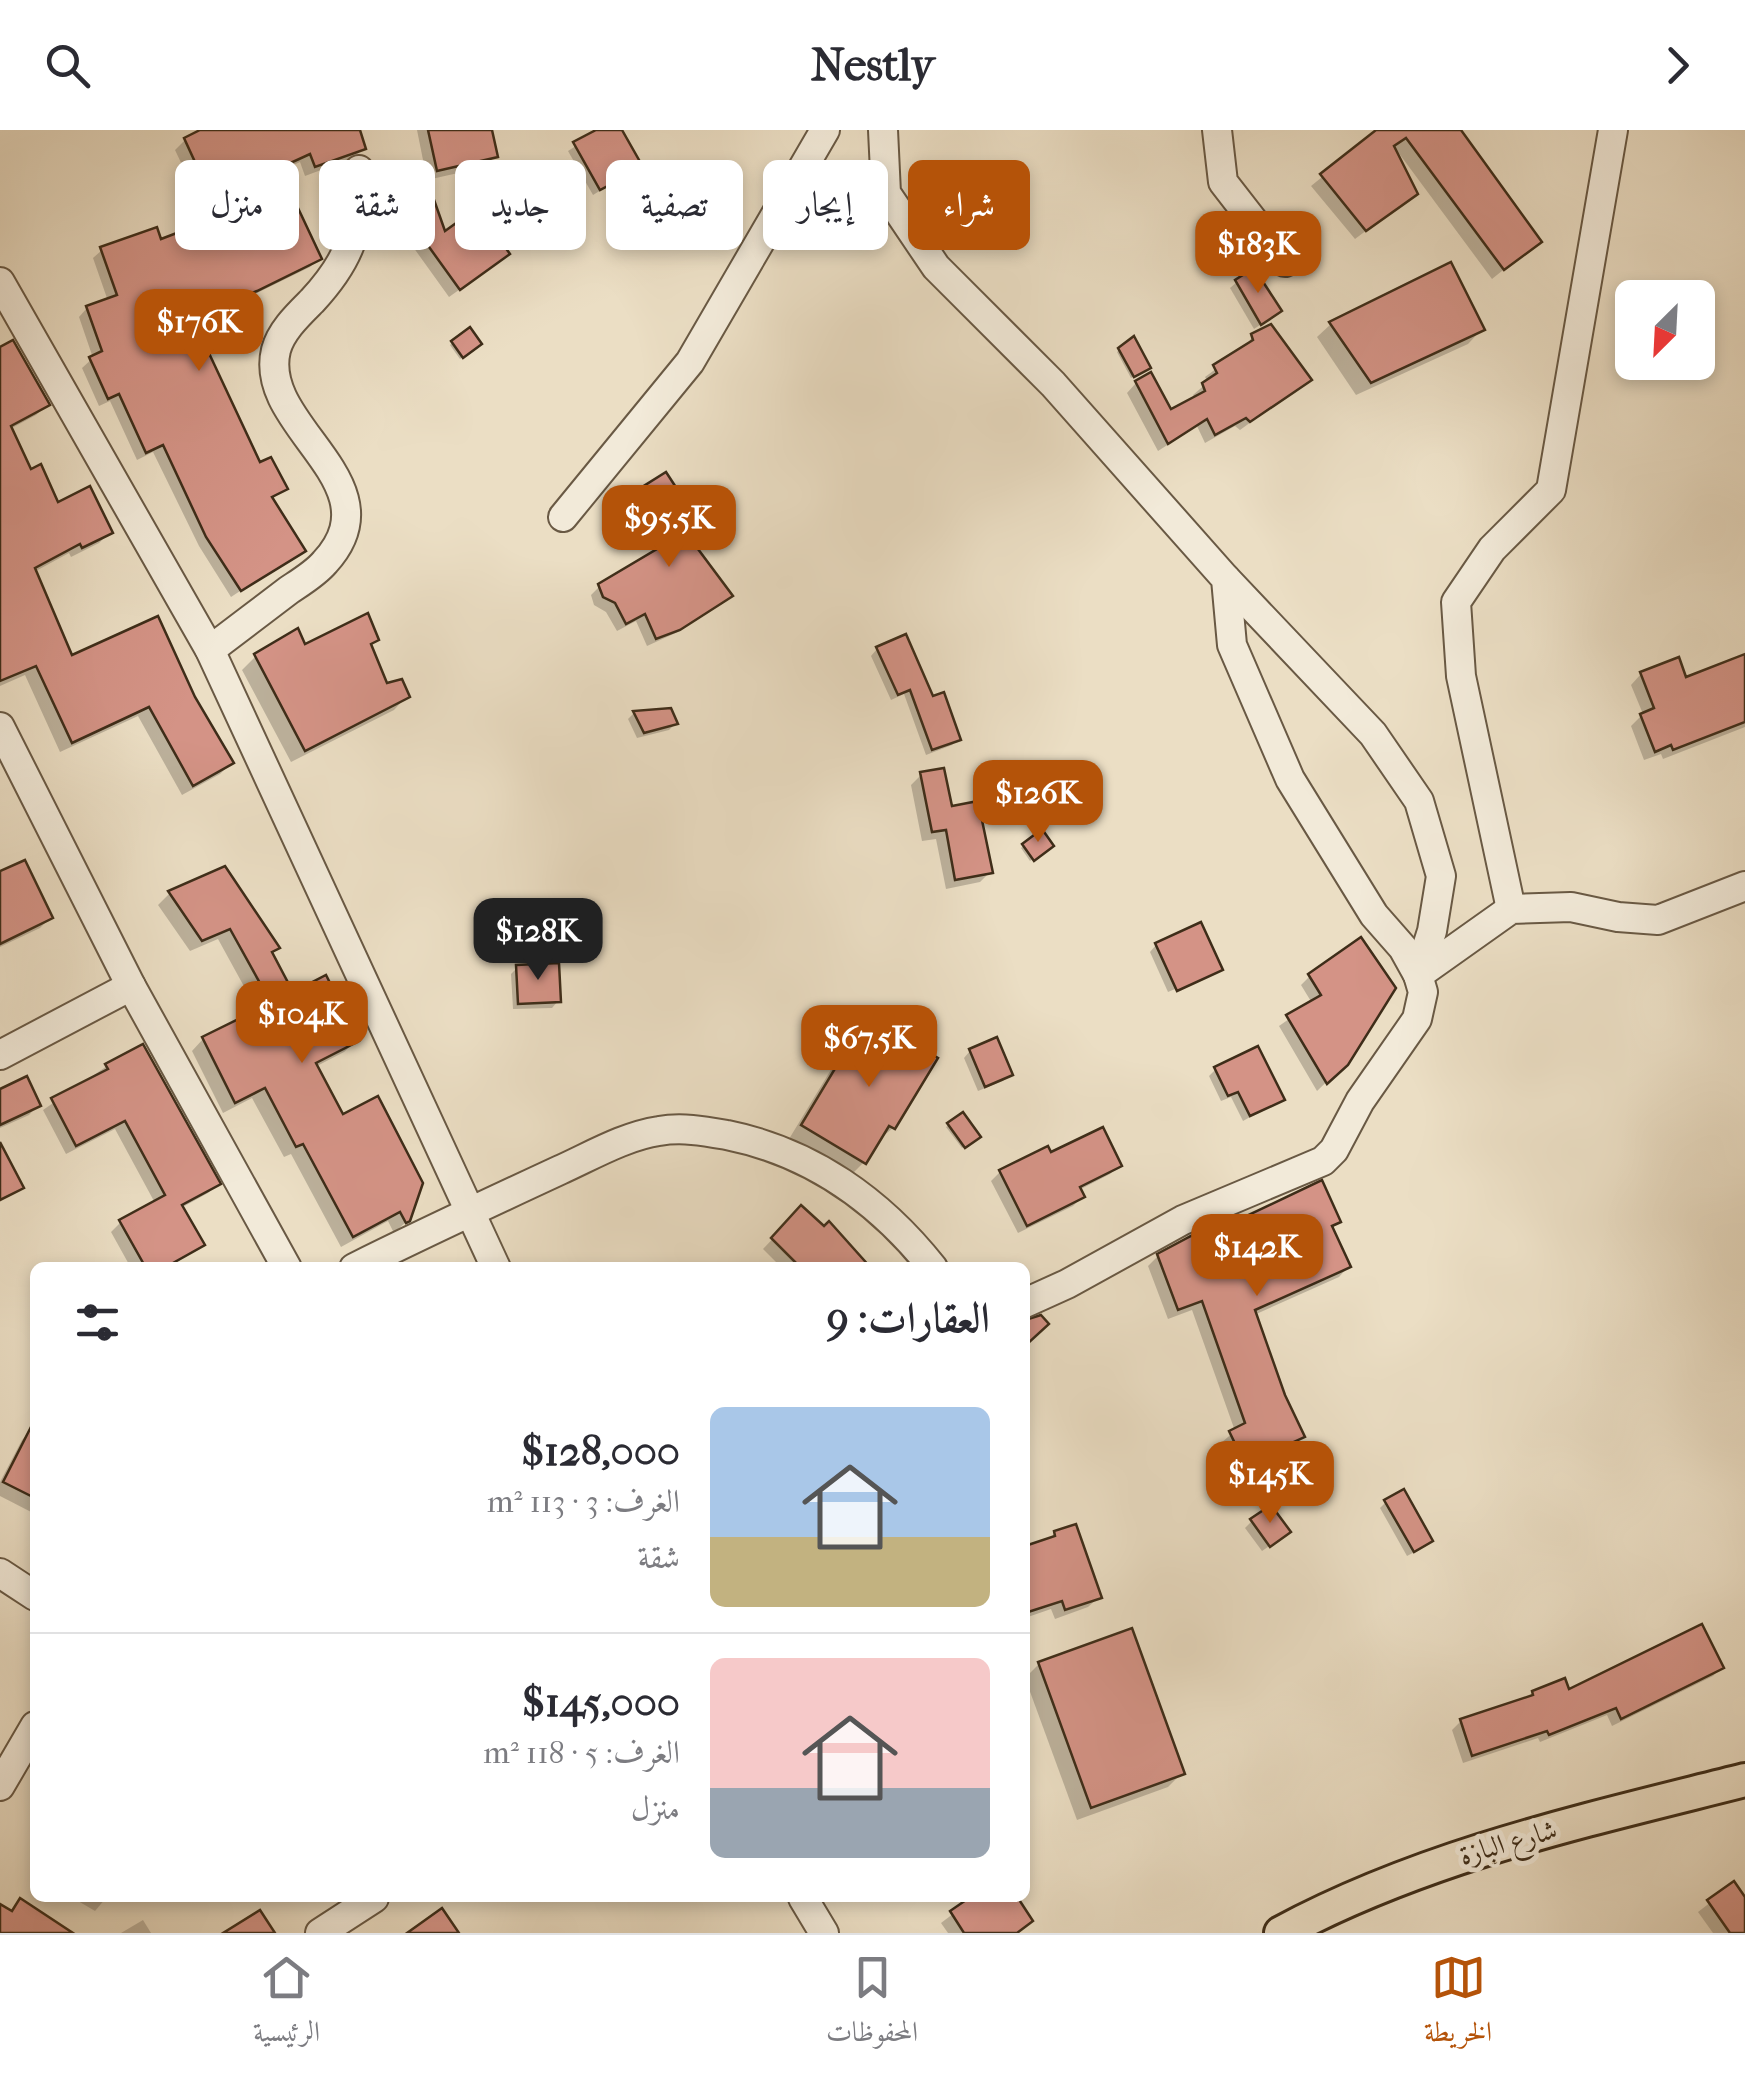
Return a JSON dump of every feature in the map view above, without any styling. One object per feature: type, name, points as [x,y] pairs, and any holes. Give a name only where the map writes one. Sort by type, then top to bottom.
[{"type":"main road","name":"شارع البازة","points":[[1281,1933],[1339,1902],[1444,1861],[1643,1804],[1745,1780]]},
{"type":"street","points":[[563,517],[690,362],[826,130]]},
{"type":"street","points":[[883,130],[886,194],[936,268],[1052,384],[1226,579],[1373,734],[1419,801],[1441,876],[1432,930],[1418,976]]},
{"type":"street","points":[[1217,130],[1222,182],[1285,262]]},
{"type":"street","points":[[1511,909],[1461,676],[1456,602],[1492,549],[1551,490],[1613,130]]},
{"type":"street","points":[[210,650],[324,564],[342,539],[347,513],[336,476],[286,404],[275,372],[276,349],[289,326],[343,264],[349,250]]},
{"type":"street","points":[[0,282],[210,650],[493,1262]]},
{"type":"street","points":[[1030,1301],[1183,1220],[1323,1161],[1334,1150],[1360,1101],[1416,1019],[1423,992],[1418,976],[1403,948],[1374,915],[1290,779],[1232,646],[1226,579]]},
{"type":"street","points":[[0,727],[131,986],[285,1262]]},
{"type":"street","points":[[1418,976],[1511,909],[1571,907],[1658,920],[1745,886]]},
{"type":"street","points":[[0,1055],[131,986]]},
{"type":"street","points":[[366,1262],[608,1148],[656,1131],[692,1128],[779,1149],[850,1186],[913,1242],[928,1262]]},
{"type":"street","points":[[0,1573],[30,1593]]},
{"type":"street","points":[[3,1774],[30,1734]]},
{"type":"street","points":[[320,1933],[368,1902]]},
{"type":"street","points":[[806,1902],[824,1933]]},
{"type":"building","points":[[200,130],[360,130],[366,149],[335,160],[319,160],[315,167],[310,154],[297,160],[194,160],[184,138]]},
{"type":"building","points":[[428,130],[492,130],[498,157],[455,160],[455,167],[437,171]]},
{"type":"building","points":[[596,130],[622,130],[639,160],[606,160],[606,187],[600,190],[573,142]]},
{"type":"building","points":[[1376,130],[1461,130],[1542,242],[1504,270],[1406,138],[1394,146],[1418,194],[1366,231],[1320,174]]},
{"type":"building","points":[[435,203],[445,231],[455,224],[455,250],[507,250],[510,254],[460,290],[431,250],[435,250]]},
{"type":"building","points":[[299,210],[322,259],[192,317],[260,462],[271,457],[288,489],[272,497],[306,551],[241,591],[206,537],[163,445],[146,453],[119,394],[108,399],[89,357],[102,351],[86,306],[117,295],[100,247],[157,227],[161,239],[175,234],[175,250],[299,250]]},
{"type":"building","points":[[1451,262],[1485,330],[1371,383],[1329,322]]},
{"type":"building","points":[[1254,268],[1282,311],[1261,325],[1235,280]]},
{"type":"building","points":[[1271,324],[1312,380],[1250,422],[1246,418],[1215,435],[1207,419],[1168,444],[1135,381],[1151,372],[1171,409],[1205,391],[1202,383],[1217,373],[1213,365],[1253,340],[1251,334]]},
{"type":"building","points":[[470,327],[482,344],[463,358],[451,341]]},
{"type":"building","points":[[1134,336],[1151,368],[1134,377],[1118,348]]},
{"type":"building","points":[[13,340],[50,405],[11,426],[31,469],[41,464],[58,502],[90,486],[113,533],[82,548],[80,544],[35,568],[72,655],[158,616],[195,697],[234,763],[193,786],[149,707],[72,743],[36,666],[0,681],[0,347]]},
{"type":"building","points":[[666,472],[711,541],[698,549],[733,596],[680,630],[656,639],[645,614],[626,624],[615,603],[603,597],[598,584],[672,540],[639,489]]},
{"type":"building","points":[[368,613],[379,640],[371,644],[387,683],[402,679],[410,697],[305,751],[254,654],[298,628],[305,644]]},
{"type":"building","points":[[906,634],[933,696],[944,692],[961,740],[932,750],[910,690],[898,695],[876,647]]},
{"type":"building","points":[[1745,654],[1745,722],[1673,750],[1671,745],[1655,752],[1640,714],[1654,708],[1640,672],[1679,657],[1686,677]]},
{"type":"building","points":[[671,708],[678,724],[644,733],[633,711]]},
{"type":"building","points":[[944,768],[952,806],[978,801],[993,873],[955,880],[946,830],[932,832],[920,772]]},
{"type":"building","points":[[1042,829],[1054,846],[1034,861],[1022,844]]},
{"type":"building","points":[[25,860],[53,918],[0,944],[0,871]]},
{"type":"building","points":[[225,866],[280,948],[272,952],[293,992],[326,975],[359,1041],[316,1063],[343,1114],[378,1096],[423,1183],[410,1221],[406,1223],[400,1212],[353,1237],[303,1144],[296,1147],[265,1088],[235,1103],[202,1037],[271,1003],[230,929],[202,941],[168,891]]},
{"type":"building","points":[[1201,922],[1223,970],[1177,991],[1155,943]]},
{"type":"building","points":[[1361,937],[1396,988],[1348,1065],[1327,1084],[1286,1015],[1321,995],[1308,974]]},
{"type":"building","points":[[559,963],[561,1002],[518,1004],[516,965]]},
{"type":"building","points":[[866,1017],[938,1058],[895,1129],[889,1126],[866,1164],[801,1125]]},
{"type":"building","points":[[997,1037],[1013,1075],[985,1087],[969,1049]]},
{"type":"building","points":[[143,1044],[221,1184],[182,1205],[205,1245],[175,1262],[143,1262],[119,1220],[165,1195],[125,1121],[76,1146],[51,1098],[108,1069],[105,1064]]},
{"type":"building","points":[[1258,1046],[1285,1100],[1250,1116],[1238,1092],[1228,1096],[1214,1067]]},
{"type":"building","points":[[27,1076],[41,1106],[0,1125],[0,1089]]},
{"type":"building","points":[[963,1112],[981,1137],[965,1148],[947,1123]]},
{"type":"building","points":[[1103,1127],[1122,1166],[1080,1187],[1085,1197],[1027,1226],[999,1170],[1048,1146],[1051,1152]]},
{"type":"building","points":[[0,1142],[24,1188],[0,1200]]},
{"type":"building","points":[[1322,1180],[1341,1222],[1332,1226],[1351,1267],[1255,1310],[1285,1395],[1305,1437],[1245,1464],[1229,1431],[1245,1423],[1202,1301],[1178,1310],[1157,1254]]},
{"type":"building","points":[[801,1205],[824,1226],[829,1221],[866,1262],[795,1262],[771,1238]]},
{"type":"building","points":[[1041,1315],[1049,1324],[1030,1341],[1030,1318]]},
{"type":"building","points":[[30,1429],[30,1496],[3,1482]]},
{"type":"building","points":[[1404,1489],[1433,1541],[1414,1552],[1384,1500]]},
{"type":"building","points":[[1271,1505],[1291,1532],[1270,1547],[1250,1519]]},
{"type":"building","points":[[1076,1524],[1102,1598],[1065,1610],[1062,1601],[1030,1611],[1030,1544],[1055,1536],[1054,1531]]},
{"type":"building","points":[[1702,1624],[1724,1668],[1621,1719],[1616,1708],[1549,1735],[1547,1731],[1472,1756],[1460,1719],[1533,1695],[1532,1691],[1565,1678],[1569,1689]]},
{"type":"building","points":[[1132,1628],[1185,1774],[1091,1808],[1038,1662]]},
{"type":"building","points":[[1734,1881],[1745,1897],[1745,1933],[1730,1933],[1707,1900]]},
{"type":"building","points":[[20,1898],[73,1933],[0,1933],[0,1904],[12,1911]]},
{"type":"building","points":[[963,1902],[1021,1902],[1033,1921],[1017,1933],[964,1933],[950,1911]]},
{"type":"building","points":[[442,1908],[459,1933],[407,1933]]},
{"type":"building","points":[[260,1910],[275,1933],[223,1933]]}]
